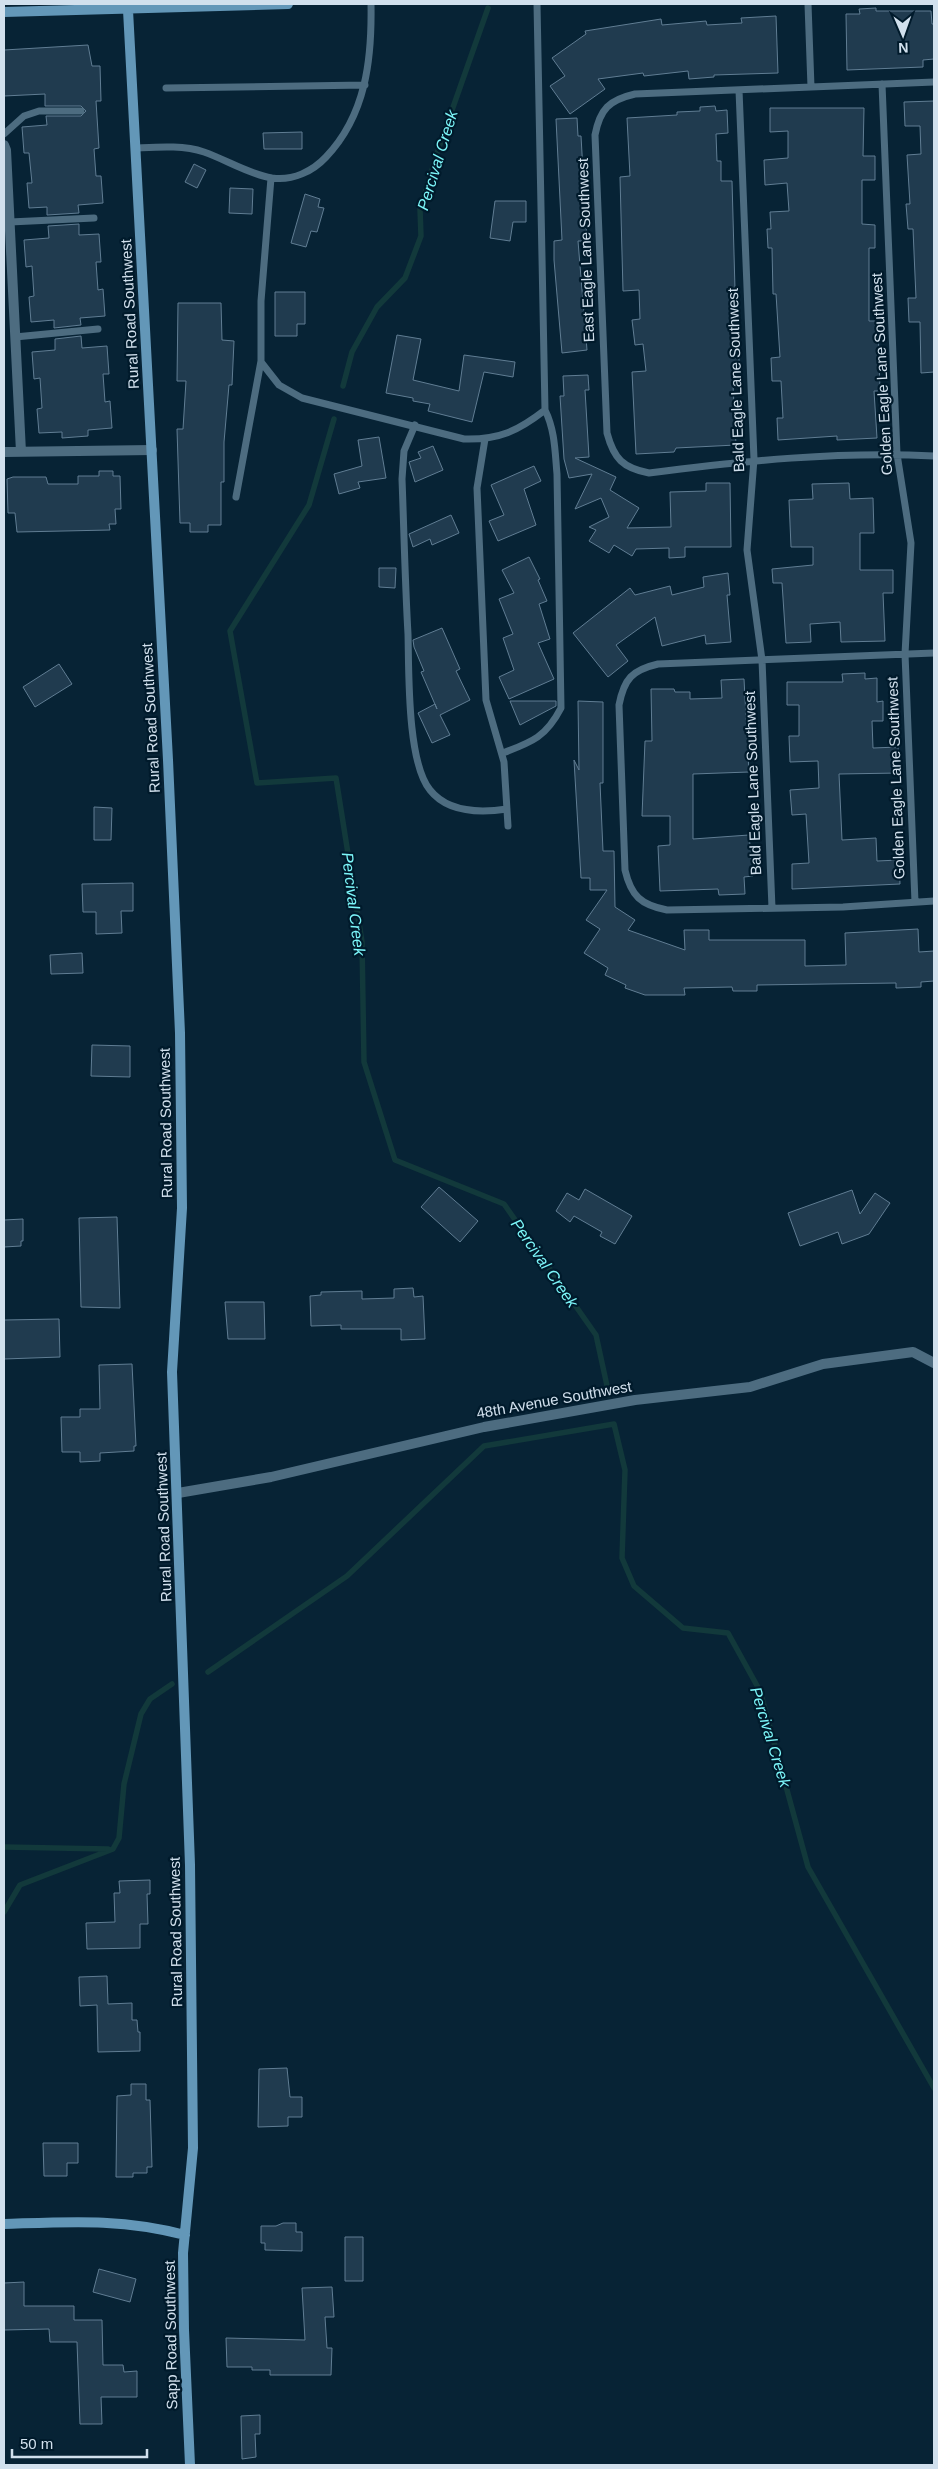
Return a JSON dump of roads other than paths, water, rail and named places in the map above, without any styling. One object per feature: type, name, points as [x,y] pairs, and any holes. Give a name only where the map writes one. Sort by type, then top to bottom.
[{"type":"street","points":[[4,12],[288,4]]},
{"type":"street","name":"Rural Road Southwest","points":[[128,10],[152,450],[180,1042],[182,1208],[172,1372],[178,1493],[190,1865],[193,2148],[191,2186],[184,2235]]},
{"type":"street","points":[[4,145],[6,150],[10,222],[20,452]]},
{"type":"street","points":[[4,452],[152,450]]},
{"type":"street","name":"48th Avenue Southwest","points":[[178,1493],[271,1477],[484,1427],[635,1400],[750,1387],[823,1364],[913,1352],[934,1363]]},
{"type":"street","points":[[4,2224],[105,2221],[134,2223],[184,2235]]},
{"type":"street","name":"Sapp Road Southwest","points":[[184,2235],[184,2330],[190,2465]]},
{"type":"lane","points":[[136,148],[176,147],[202,152],[271,178],[294,177],[318,165],[346,132],[365,85],[369,62],[371,4]]},
{"type":"lane","points":[[502,753],[539,738],[553,724],[561,708],[557,474],[554,438],[550,420],[545,410],[537,4]]},
{"type":"lane","points":[[808,4],[811,87]]},
{"type":"lane","name":"East Eagle Lane Southwest","points":[[934,82],[635,94],[620,97],[607,107],[598,120],[596,145],[608,433],[611,448],[620,461],[633,470],[649,473],[754,459],[897,454],[934,456]]},
{"type":"lane","name":"Golden Eagle Lane Southwest","points":[[882,84],[897,454],[911,543],[905,654],[915,902]]},
{"type":"lane","points":[[166,88],[365,85]]},
{"type":"lane","name":"Bald Eagle Lane Southwest","points":[[739,90],[754,459],[747,550],[762,660],[772,908]]},
{"type":"lane","points":[[4,134],[24,116],[39,111],[81,110]]},
{"type":"lane","points":[[236,497],[261,362],[261,301],[271,178]]},
{"type":"lane","points":[[10,222],[94,218]]},
{"type":"lane","points":[[15,337],[98,329]]},
{"type":"lane","points":[[261,362],[279,385],[302,398],[415,425],[464,439],[485,439],[506,434],[545,410]]},
{"type":"lane","points":[[415,425],[404,451],[402,479],[410,693],[415,747],[420,769],[429,790],[442,802],[456,808],[477,811],[507,809]]},
{"type":"lane","points":[[485,439],[477,488],[486,700],[495,736],[502,753],[508,826]]},
{"type":"lane","points":[[934,653],[658,664],[643,668],[630,677],[622,690],[619,705],[625,870],[629,886],[638,898],[651,907],[667,910],[772,908],[934,901]]},
{"type":"waterway","name":"Percival Creek","points":[[343,386],[352,352],[377,307],[405,278],[421,236],[420,209],[439,147],[488,8]]},
{"type":"waterway","name":"Percival Creek","points":[[334,419],[309,505],[230,631],[257,783],[336,778],[362,942],[364,1062],[395,1160],[504,1204],[596,1335],[609,1395]]},
{"type":"waterway","name":"Percival Creek","points":[[208,1672],[347,1576],[484,1446],[614,1424],[625,1470],[622,1558],[634,1586],[683,1628],[728,1633],[760,1691],[808,1867],[934,2088]]},
{"type":"waterway","points":[[4,1912],[20,1885],[113,1849],[119,1838],[124,1784],[141,1714],[150,1699],[172,1684]]},
{"type":"waterway","points":[[4,1847],[108,1849]]}]
